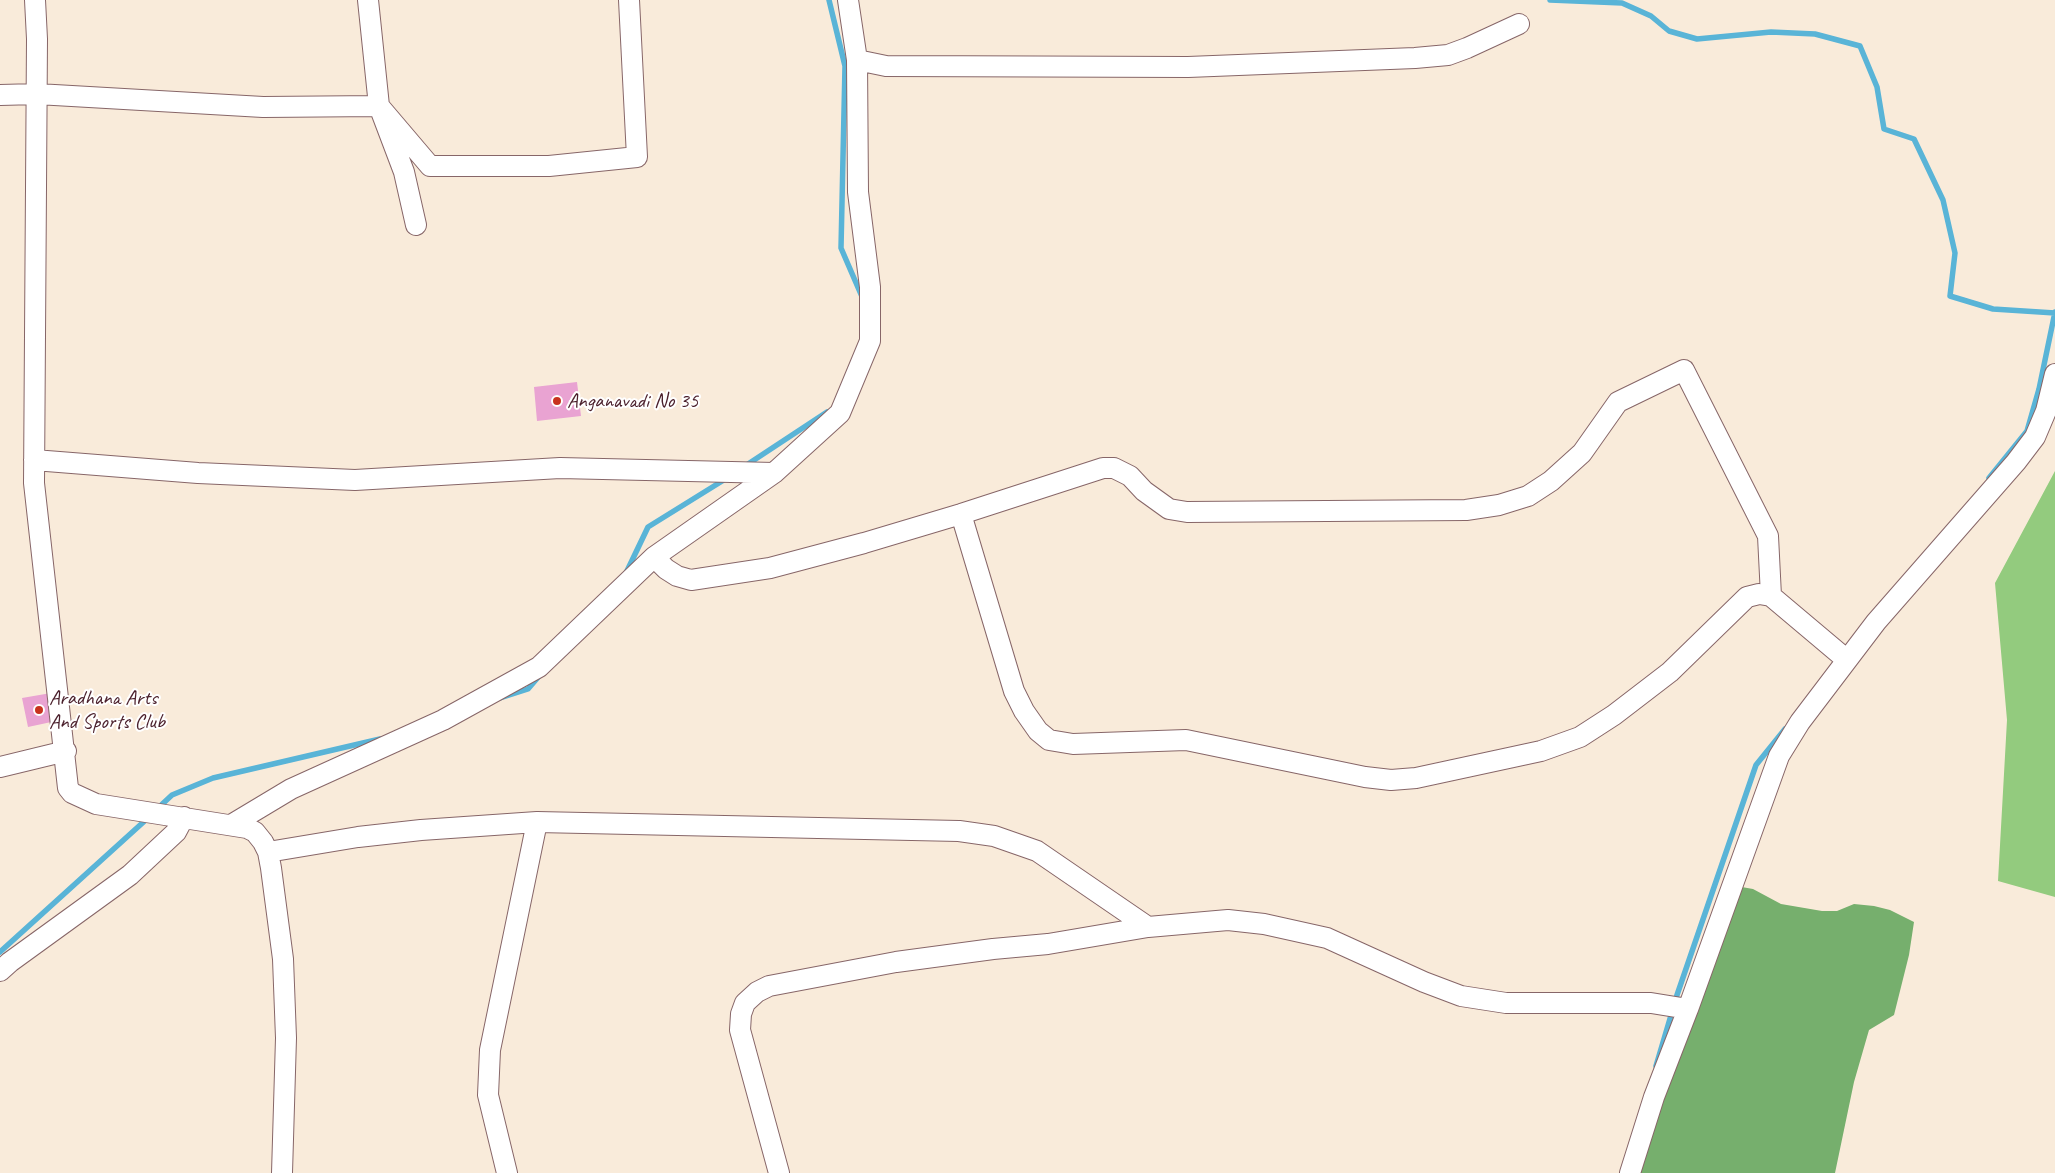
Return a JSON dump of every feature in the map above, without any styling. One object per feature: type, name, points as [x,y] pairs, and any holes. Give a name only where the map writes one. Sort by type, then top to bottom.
[{"type":"street","points":[[35,0],[37,94],[34,483],[69,790],[96,804],[178,821],[247,828],[255,832],[268,852],[282,959],[286,1038],[282,1173]]},
{"type":"street","points":[[368,0],[379,106],[404,172],[416,225]]},
{"type":"street","points":[[379,106],[430,166],[549,166],[637,156],[629,0]]},
{"type":"street","points":[[231,825],[291,789],[444,720],[539,667],[654,558],[774,473],[840,413],[870,341],[870,287],[858,192],[857,60],[848,0]]},
{"type":"street","points":[[857,60],[886,66],[1188,67],[1415,58],[1448,54],[1461,50],[1519,24]]},
{"type":"street","points":[[0,95],[37,94],[264,107],[379,106]]},
{"type":"street","points":[[654,558],[677,576],[691,580],[770,568],[864,543],[961,514],[1103,468],[1114,468],[1130,476],[1144,491],[1169,508],[1187,512],[1466,510],[1499,505],[1528,496],[1551,481],[1582,453],[1618,402],[1684,370],[1768,536],[1771,596]]},
{"type":"street","points":[[1630,1173],[1684,1008],[1779,756],[1800,722],[1876,622],[2016,462],[2035,437],[2046,411],[2055,374]]},
{"type":"street","points":[[34,460],[198,473],[355,480],[560,468],[774,473]]},
{"type":"street","points":[[961,514],[1014,692],[1038,731],[1049,740],[1073,744],[1186,740],[1365,778],[1391,780],[1416,778],[1541,751],[1580,737],[1614,716],[1670,672],[1747,598],[1759,594],[1771,596],[1847,660]]},
{"type":"street","points":[[0,767],[66,751]]},
{"type":"street","points":[[0,971],[130,875],[178,821]]},
{"type":"street","points":[[268,852],[358,837],[421,830],[537,822],[959,831],[994,836],[1037,851],[1148,927]]},
{"type":"street","points":[[507,1173],[488,1095],[490,1050],[537,822]]},
{"type":"street","points":[[779,1173],[740,1030],[741,1014],[745,1003],[757,992],[769,986],[896,962],[1048,944],[1148,927],[1228,920],[1264,924],[1327,938],[1424,982],[1470,998],[1506,1003],[1651,1003],[1684,1008]]},
{"type":"green space","points":[[2055,471],[2055,897],[1998,881],[2007,720],[1995,583]]},
{"type":"green space","points":[[1736,886],[1753,889],[1781,904],[1822,911],[1837,911],[1854,904],[1874,906],[1890,910],[1914,922],[1909,955],[1894,1015],[1869,1030],[1854,1082],[1835,1173],[1637,1173]]},
{"type":"building","name":"Anganavadi No 35","points":[[577,382],[581,416],[537,421],[534,387]]},
{"type":"building","name":"Aradhana Arts And Sports Club","points":[[51,693],[56,721],[28,727],[22,698]]},
{"type":"waterway","points":[[829,0],[845,66],[841,248],[863,299]]},
{"type":"waterway","points":[[1550,0],[1622,3],[1651,16],[1669,31],[1697,39],[1771,32],[1815,34],[1860,46],[1877,87],[1884,129],[1914,139],[1943,200],[1955,253],[1950,296],[1993,309],[2055,313]]},
{"type":"waterway","points":[[1989,478],[2027,431],[2039,389],[2055,312]]},
{"type":"waterway","points":[[745,466],[827,412]]},
{"type":"waterway","points":[[626,573],[648,527],[727,478]]},
{"type":"waterway","points":[[500,698],[528,689],[540,675]]},
{"type":"waterway","points":[[1656,1066],[1677,995],[1756,765],[1785,729]]},
{"type":"waterway","points":[[157,809],[172,795],[213,778],[380,739]]},
{"type":"waterway","points":[[0,952],[149,817]]},
{"type":"place","name":"Anganavadi No 35","points":[[557,401]]},
{"type":"place","name":"Aradhana Arts And Sports Club","points":[[39,710]]}]
